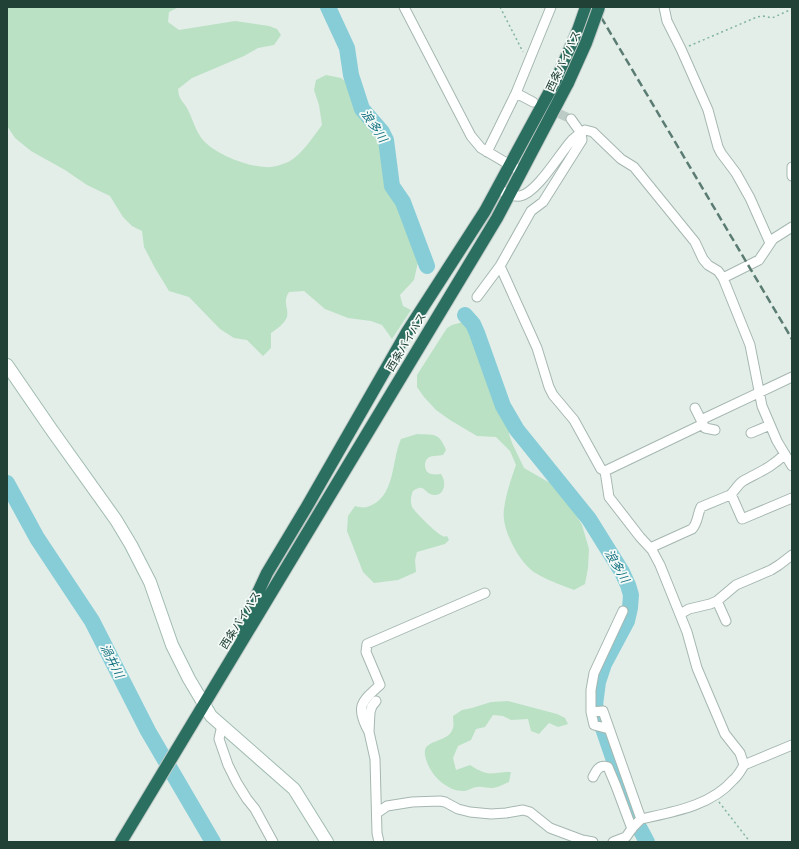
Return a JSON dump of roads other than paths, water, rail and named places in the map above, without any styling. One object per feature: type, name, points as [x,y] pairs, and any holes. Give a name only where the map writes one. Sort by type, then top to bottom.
[{"type":"highway","name":"西条バイパス","points":[[217,681],[267,573],[306,508],[406,332],[485,211],[558,76],[578,30],[586,7]]},
{"type":"highway","name":"西条バイパス","points":[[122,842],[217,681],[271,595],[315,519],[497,218],[568,83],[586,43],[599,7]]},
{"type":"street","points":[[404,7],[476,144],[487,152],[522,171]]},
{"type":"street","points":[[487,152],[516,93],[551,7]]},
{"type":"street","points":[[664,7],[667,21],[708,110],[721,153],[736,173],[750,198],[770,243]]},
{"type":"street","points":[[516,93],[534,102]]},
{"type":"street","points":[[477,297],[500,266],[530,211],[543,202],[582,140],[581,133],[571,119]]},
{"type":"street","points":[[497,188],[518,197],[527,194],[535,188],[573,139],[585,130],[593,132],[620,158],[634,167],[695,242],[703,259],[708,265],[718,271],[723,278],[750,345],[762,406],[770,425],[792,466]]},
{"type":"street","points":[[792,167],[792,176]]},
{"type":"street","points":[[723,278],[759,260],[773,239],[792,227]]},
{"type":"street","points":[[500,266],[537,348],[549,388],[553,395],[572,416],[601,469],[605,471],[609,496],[650,548],[660,565],[687,632],[697,668],[725,734],[740,753],[744,765]]},
{"type":"street","points":[[7,365],[116,520],[131,545],[150,582],[172,645],[211,716],[294,789],[327,842]]},
{"type":"street","points":[[605,471],[701,424],[703,419],[792,377]]},
{"type":"street","points":[[695,408],[701,424],[705,428],[715,430]]},
{"type":"street","points":[[751,433],[770,425]]},
{"type":"street","points":[[650,548],[692,529],[696,525],[701,507],[731,494],[738,485],[776,463],[785,454]]},
{"type":"street","points":[[731,494],[742,519],[792,498]]},
{"type":"street","points":[[680,614],[717,601],[736,585],[771,570],[791,559]]},
{"type":"street","points":[[369,732],[361,714],[362,705],[366,698],[380,685],[366,652],[367,644],[485,593]]},
{"type":"street","points":[[717,601],[726,620]]},
{"type":"street","points":[[623,610],[594,673],[591,690],[595,712],[603,711],[605,728],[636,824]]},
{"type":"street","points":[[376,701],[370,712],[369,732],[374,754],[377,833],[379,842]]},
{"type":"street","points":[[222,725],[219,739],[228,765],[237,783],[255,809],[273,842]]},
{"type":"street","points":[[613,842],[626,837],[636,824],[686,809],[715,796],[733,781],[744,765],[792,745]]},
{"type":"street","points":[[593,777],[597,769],[601,766],[608,767],[636,824]]},
{"type":"street","points":[[377,813],[387,806],[412,802],[440,801],[458,809],[470,812],[506,813],[523,810],[530,812],[550,828],[582,840],[593,842]]},
{"type":"waterway","name":"浪多川","points":[[328,7],[347,48],[351,75],[362,109],[382,132],[386,140],[392,186],[403,202],[427,266]]},
{"type":"waterway","name":"浪多川","points":[[465,315],[473,324],[503,406],[517,430],[589,519],[622,572],[628,585],[631,595],[627,621],[604,664],[598,682],[595,705],[633,816],[647,842]]},
{"type":"waterway","name":"渦井川","points":[[7,483],[37,538],[92,621],[148,731],[213,842]]},
{"type":"tunnel","points":[[547,108],[571,119]]},
{"type":"railway","points":[[595,7],[792,339]]}]
